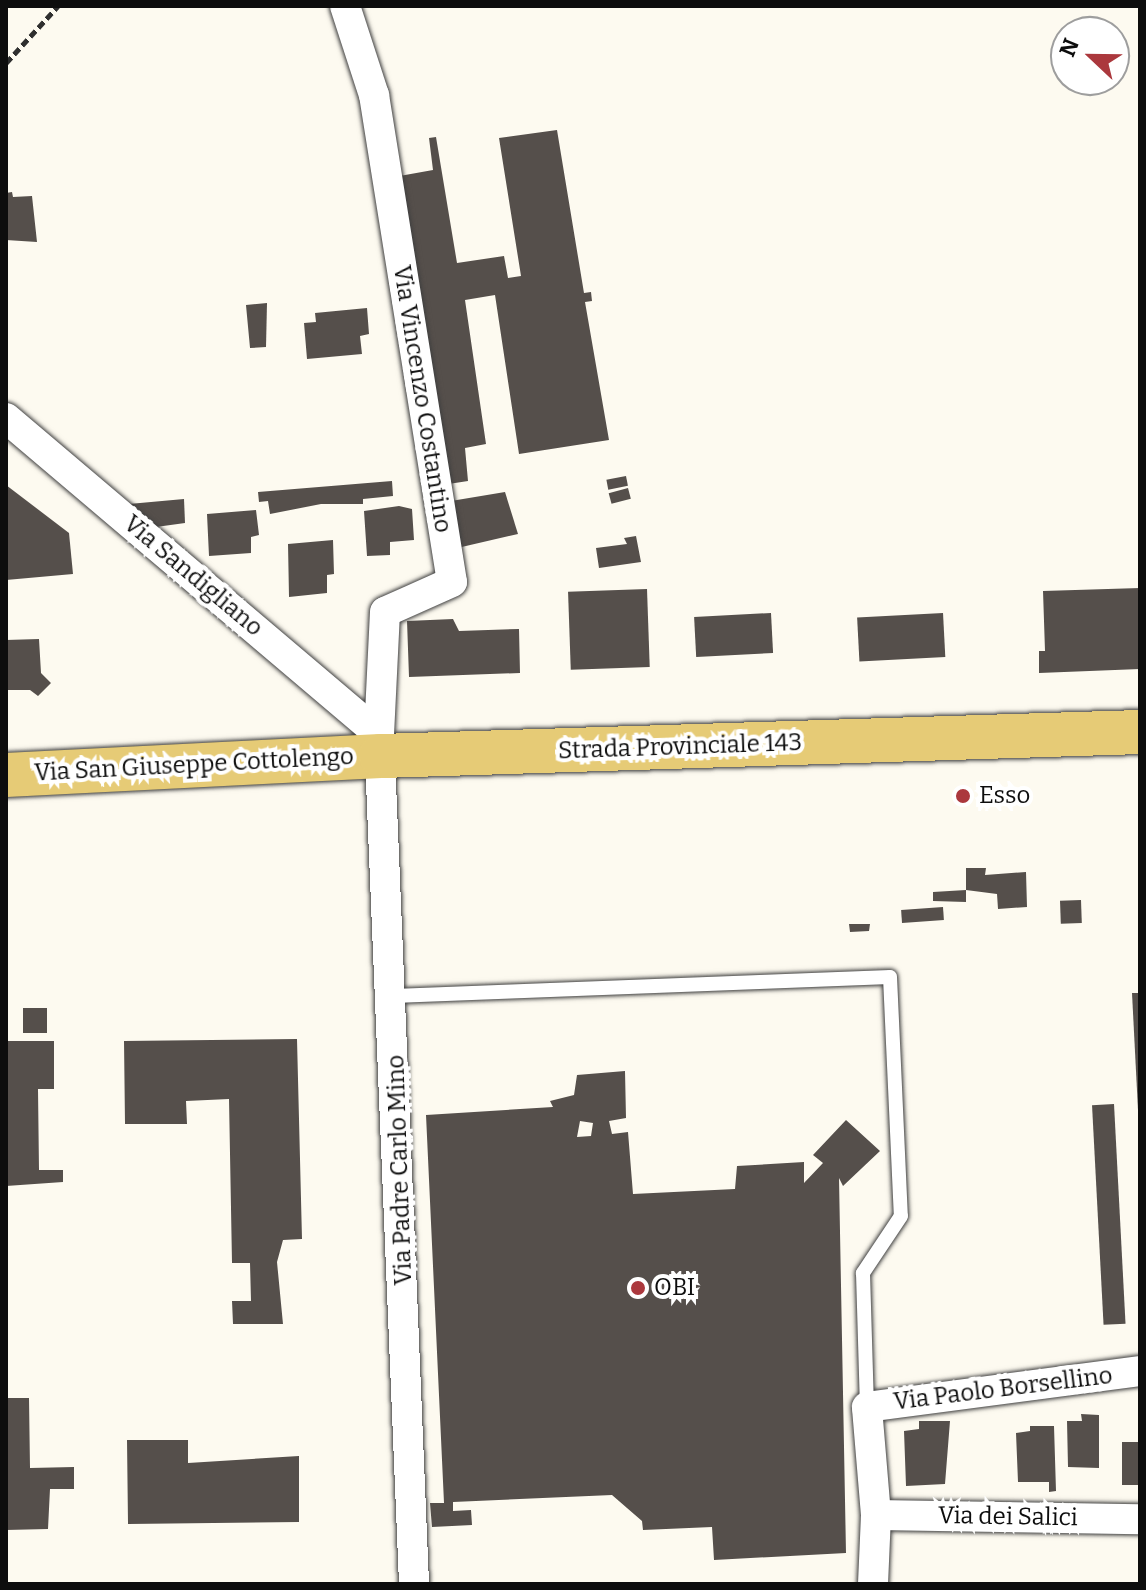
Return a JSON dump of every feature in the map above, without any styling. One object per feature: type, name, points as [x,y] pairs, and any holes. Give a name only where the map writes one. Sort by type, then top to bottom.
[{"type":"main road","name":"Strada Provinciale 143","points":[[380,745],[979,738],[1140,732]]},
{"type":"main road","name":"Via San Giuseppe Cottolengo","points":[[6,775],[380,745]]},
{"type":"street","name":"Via Vincenzo Costantino","points":[[345,6],[374,95],[452,582],[385,612],[380,745]]},
{"type":"street","name":"Via Sandigliano","points":[[6,418],[380,745]]},
{"type":"street","name":"Via Padre Carlo Mino","points":[[380,745],[394,996],[414,1584]]},
{"type":"street","name":"Via Paolo Borsellino","points":[[867,1407],[1140,1371]]},
{"type":"street","points":[[867,1407],[876,1515],[873,1584]]},
{"type":"street","name":"Via dei Salici","points":[[876,1515],[1140,1519]]},
{"type":"lane","points":[[394,996],[890,977],[901,1216],[863,1273],[867,1407]]},
{"type":"path","points":[[6,63],[58,6]]},
{"type":"building","points":[[557,130],[584,293],[591,292],[592,301],[585,302],[609,440],[519,454],[495,295],[465,300],[486,444],[465,448],[468,481],[442,485],[394,177],[433,170],[429,138],[436,137],[457,263],[504,256],[508,278],[521,276],[499,138]]},
{"type":"building","points":[[12,192],[13,197],[32,196],[37,242],[6,240],[6,193]]},
{"type":"building","points":[[267,303],[266,347],[250,348],[246,305]]},
{"type":"building","points":[[367,308],[369,334],[360,336],[362,354],[307,359],[304,323],[316,322],[315,313]]},
{"type":"building","points":[[626,476],[628,486],[608,490],[606,480]]},
{"type":"building","points":[[392,481],[393,496],[363,499],[363,504],[321,504],[270,514],[268,501],[259,502],[258,492]]},
{"type":"building","points":[[6,485],[69,533],[73,574],[6,580]]},
{"type":"building","points":[[628,488],[631,499],[612,504],[609,493]]},
{"type":"building","points":[[505,492],[518,534],[453,549],[445,502]]},
{"type":"building","points":[[184,499],[185,523],[156,527],[118,505]]},
{"type":"building","points":[[399,506],[412,509],[414,540],[390,542],[390,555],[367,556],[364,511]]},
{"type":"building","points":[[256,510],[259,535],[251,537],[251,553],[209,556],[207,514]]},
{"type":"building","points":[[636,536],[641,562],[599,568],[596,548],[627,544],[624,538]]},
{"type":"building","points":[[333,540],[334,574],[327,575],[327,593],[289,597],[288,544]]},
{"type":"building","points":[[1140,588],[1140,669],[1039,673],[1039,651],[1045,651],[1043,591]]},
{"type":"building","points":[[647,589],[650,667],[571,670],[568,592]]},
{"type":"building","points":[[771,613],[773,653],[696,657],[694,617]]},
{"type":"building","points":[[943,613],[945,657],[859,661],[857,618]]},
{"type":"building","points":[[453,619],[459,631],[519,629],[520,673],[409,677],[407,621]]},
{"type":"building","points":[[39,639],[41,673],[51,683],[38,696],[30,690],[6,690],[6,640]]},
{"type":"building","points":[[966,868],[986,868],[985,875],[1026,872],[1027,907],[998,909],[997,894],[966,890]]},
{"type":"building","points":[[966,890],[966,902],[933,901],[933,892]]},
{"type":"building","points":[[1081,900],[1082,923],[1061,924],[1060,901]]},
{"type":"building","points":[[943,907],[944,920],[902,923],[901,910]]},
{"type":"building","points":[[849,924],[870,924],[869,931],[850,932]]},
{"type":"building","points":[[1132,993],[1140,993],[1140,1110],[1138,1110]]},
{"type":"building","points":[[23,1008],[47,1008],[47,1033],[23,1033]]},
{"type":"building","points":[[297,1039],[302,1239],[283,1240],[277,1262],[283,1324],[233,1324],[232,1301],[251,1301],[250,1263],[232,1263],[229,1099],[186,1101],[187,1124],[125,1124],[124,1041]]},
{"type":"building","points":[[6,1041],[54,1041],[54,1089],[38,1089],[39,1170],[63,1170],[63,1182],[6,1186]]},
{"type":"building","name":"OBI","points":[[625,1071],[626,1118],[609,1121],[612,1134],[628,1132],[633,1194],[735,1189],[737,1166],[804,1162],[804,1183],[823,1163],[813,1155],[846,1120],[880,1151],[843,1186],[839,1178],[846,1553],[714,1560],[712,1527],[643,1530],[642,1521],[612,1495],[453,1502],[453,1511],[471,1510],[472,1525],[432,1527],[430,1503],[444,1503],[426,1115],[553,1107],[550,1101],[574,1095],[577,1075]],"holes":[[[580,1121],[593,1123],[591,1136],[577,1137]]]},
{"type":"building","points":[[1114,1104],[1126,1324],[1104,1325],[1092,1105]]},
{"type":"building","points":[[6,1398],[29,1398],[30,1468],[74,1467],[74,1489],[50,1489],[48,1529],[6,1530]]},
{"type":"building","points":[[1081,1414],[1099,1415],[1099,1468],[1068,1467],[1067,1421],[1082,1421]]},
{"type":"building","points":[[919,1421],[950,1421],[945,1484],[906,1486],[904,1431],[919,1429]]},
{"type":"building","points":[[1030,1426],[1054,1426],[1056,1491],[1049,1492],[1049,1482],[1018,1482],[1016,1433],[1030,1431]]},
{"type":"building","points":[[127,1440],[188,1440],[188,1463],[299,1456],[299,1522],[128,1524]]},
{"type":"building","points":[[1122,1442],[1140,1442],[1140,1485],[1122,1485]]},
{"type":"place","name":"Esso","points":[[963,796]]},
{"type":"place","name":"OBI","points":[[638,1288]]}]
